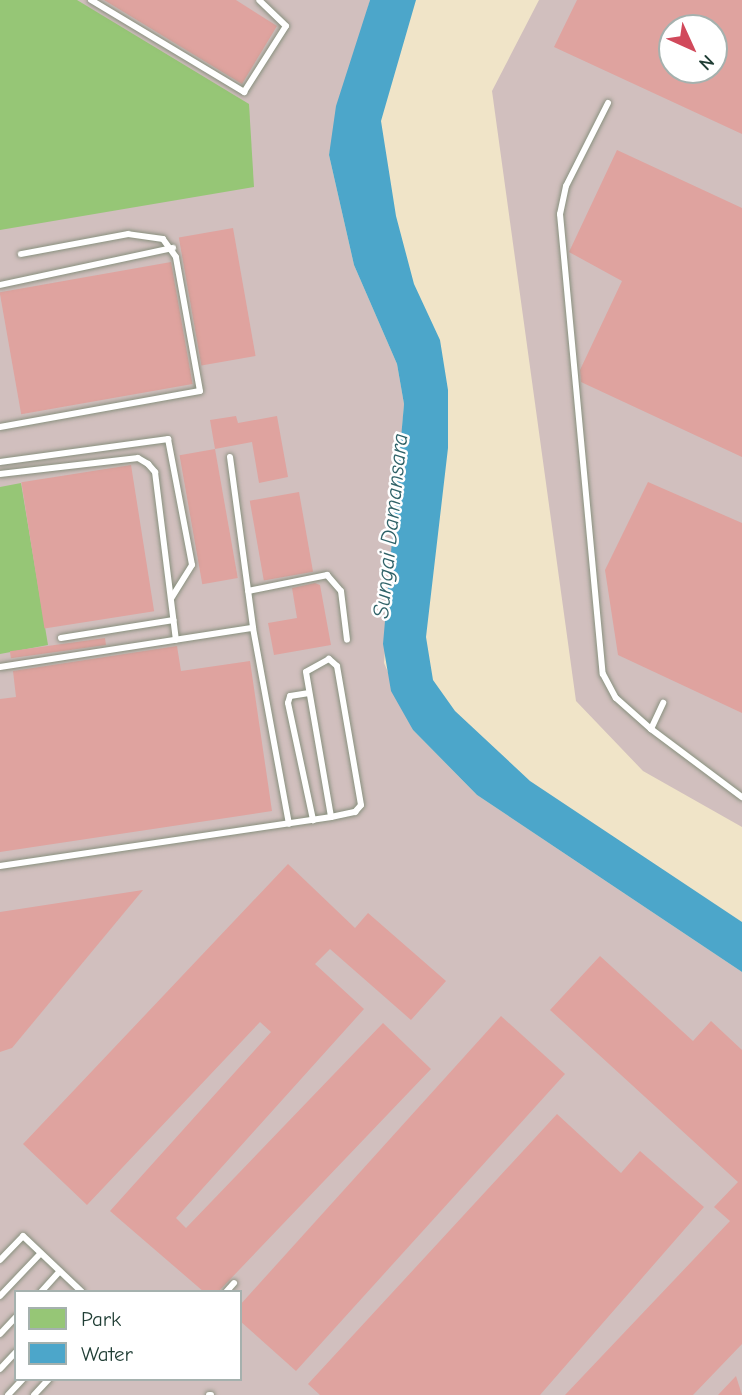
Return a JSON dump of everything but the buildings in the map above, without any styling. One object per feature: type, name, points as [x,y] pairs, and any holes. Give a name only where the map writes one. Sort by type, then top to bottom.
[{"type":"lane","points":[[91,0],[244,92],[286,26],[259,0]]},
{"type":"lane","points":[[608,103],[566,186],[561,214],[603,674],[617,698],[651,729],[742,797]]},
{"type":"lane","points":[[0,427],[200,391],[173,248],[151,233],[21,254]]},
{"type":"lane","points":[[0,285],[173,248]]},
{"type":"lane","points":[[0,462],[167,439],[174,446],[192,565],[171,598]]},
{"type":"lane","points":[[230,457],[253,628],[289,824]]},
{"type":"lane","points":[[0,474],[138,458],[148,464],[155,472],[176,640]]},
{"type":"lane","points":[[248,591],[327,575],[341,591],[347,640]]},
{"type":"lane","points":[[61,638],[174,620]]},
{"type":"lane","points":[[0,667],[253,628]]},
{"type":"lane","points":[[0,866],[331,817],[360,805],[335,662],[321,659],[307,667],[309,693],[331,817]]},
{"type":"lane","points":[[309,693],[290,696],[288,703],[313,820]]},
{"type":"lane","points":[[651,729],[663,703]]},
{"type":"lane","points":[[0,1260],[23,1236],[78,1290]]},
{"type":"lane","points":[[0,1296],[41,1253]]},
{"type":"lane","points":[[43,1290],[60,1271]]},
{"type":"lane","points":[[228,1290],[234,1283]]},
{"type":"lane","points":[[0,1334],[14,1319]]},
{"type":"lane","points":[[0,1369],[14,1354]]},
{"type":"lane","points":[[8,1395],[21,1381]]},
{"type":"lane","points":[[34,1395],[47,1381]]},
{"type":"shaded area","points":[[0,0],[370,0],[329,155],[354,265],[397,364],[404,404],[384,663],[413,730],[477,795],[742,972],[742,1395],[0,1395]]},
{"type":"shaded area","points":[[539,0],[742,0],[742,827],[643,771],[576,701],[492,91]]},
{"type":"green space","points":[[0,0],[77,0],[249,104],[254,187],[0,230]]},
{"type":"green space","points":[[21,483],[48,645],[0,654],[0,487]]},
{"type":"water","points":[[370,0],[416,0],[381,121],[396,216],[414,284],[440,340],[448,390],[448,448],[426,637],[433,680],[455,711],[530,781],[742,922],[742,972],[477,795],[413,730],[391,691],[383,644],[404,404],[397,364],[354,265],[329,155],[336,106]]},
{"type":"water label","name":"Sungai Damansara","points":[[391,526]]}]
